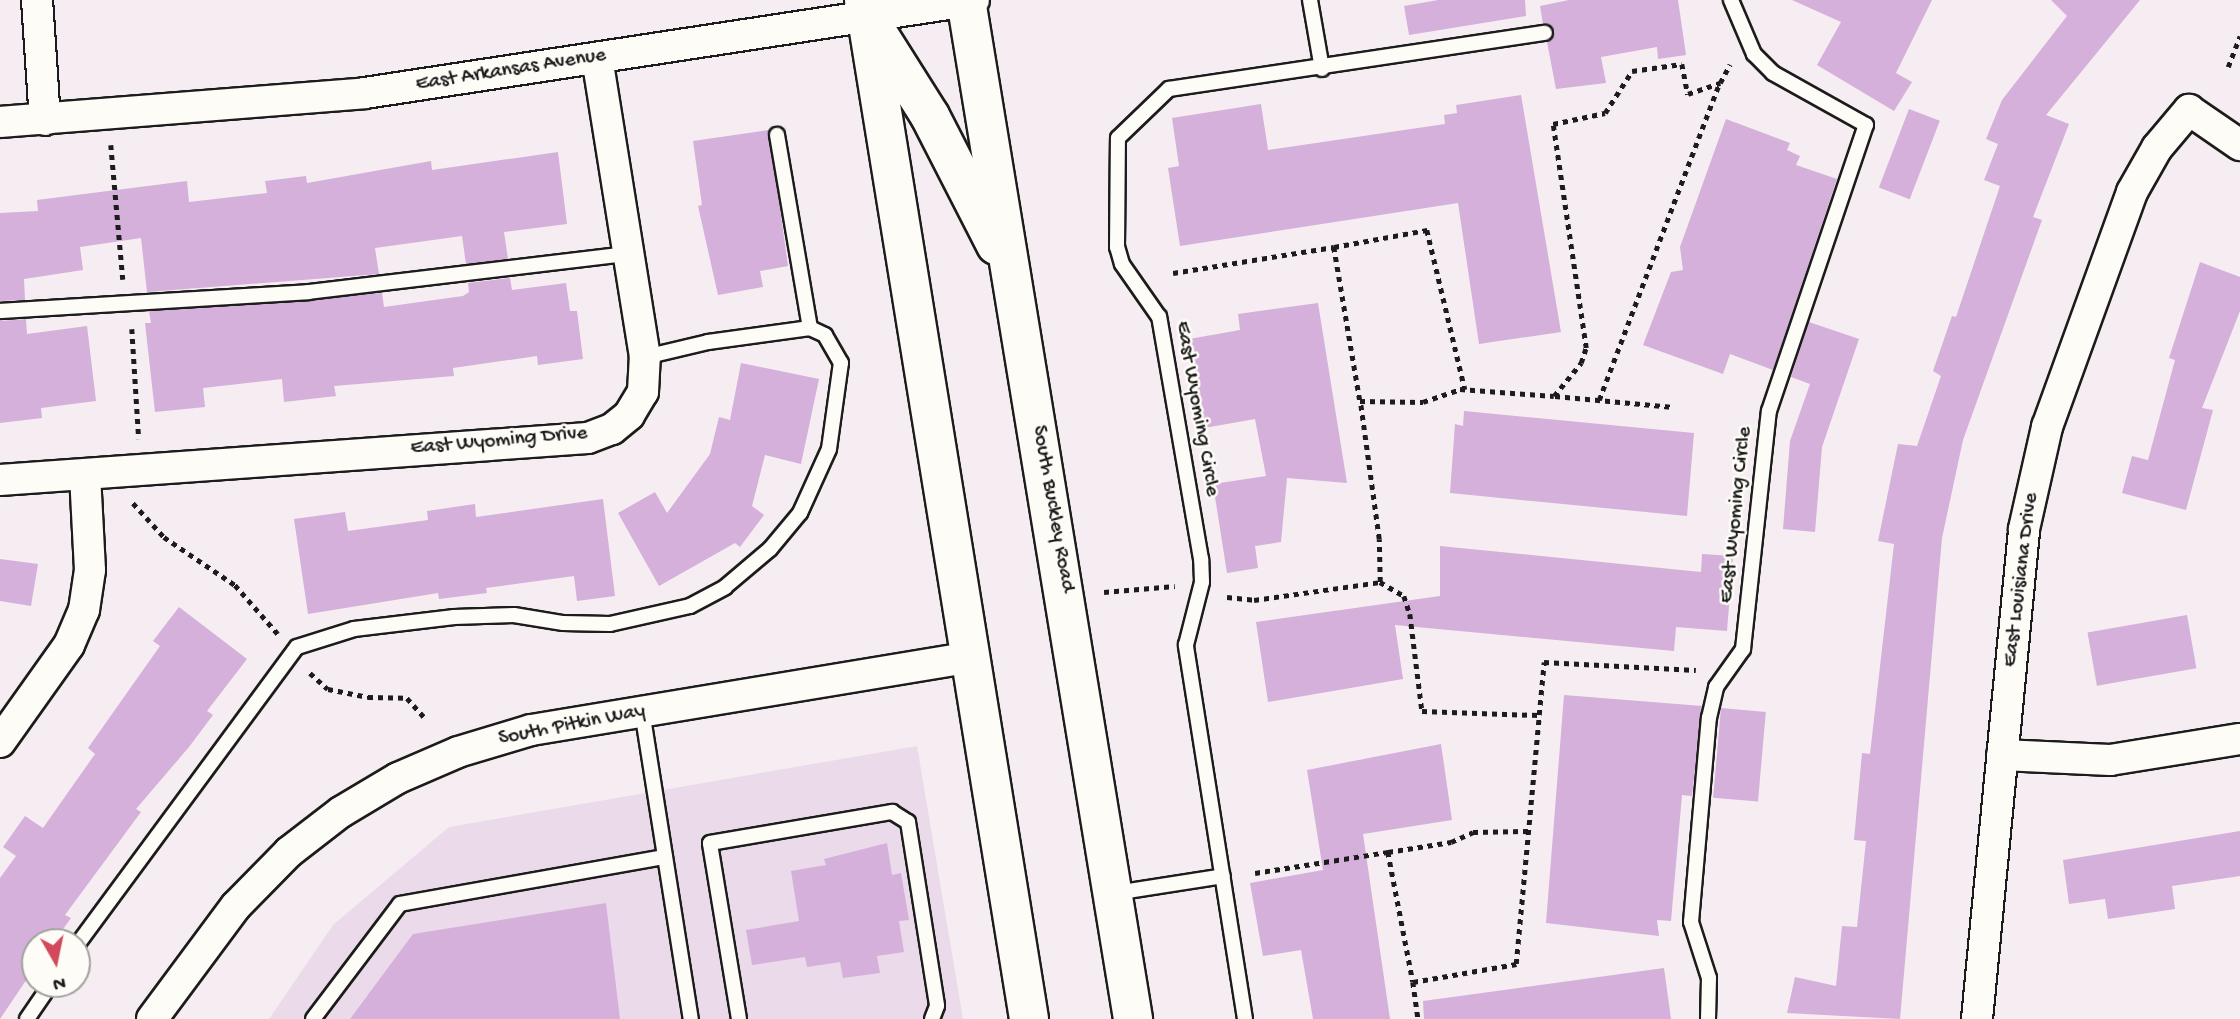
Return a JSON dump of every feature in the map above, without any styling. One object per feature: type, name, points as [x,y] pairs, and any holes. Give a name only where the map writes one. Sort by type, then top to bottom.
[{"type":"main road","name":"South Buckley Road","points":[[968,0],[1133,1019]]},
{"type":"main road","points":[[865,8],[930,116],[1013,278]]},
{"type":"main road","points":[[865,8],[1029,1019]]},
{"type":"street","points":[[37,0],[45,120]]},
{"type":"street","name":"East Arkansas Avenue","points":[[0,122],[110,116],[365,93],[597,58],[865,8],[968,0]]},
{"type":"street","name":"East Wyoming Drive","points":[[0,480],[588,438],[612,429],[629,415],[643,392],[645,357],[597,58]]},
{"type":"street","name":"East Louisiana Drive","points":[[1977,1019],[2024,529],[2047,428],[2132,192],[2157,148],[2189,110],[2240,145]]},
{"type":"street","points":[[0,742],[69,645],[84,610],[90,570],[85,475]]},
{"type":"street","name":"South Pitkin Way","points":[[152,1019],[236,906],[289,852],[341,812],[398,778],[458,751],[531,730],[970,657]]},
{"type":"street","points":[[2002,755],[2110,760],[2240,739]]},
{"type":"lane","points":[[1310,0],[1322,69]]},
{"type":"lane","name":"East Wyoming Circle","points":[[1708,1019],[1709,978],[1691,922],[1709,719],[1716,687],[1743,649],[1769,411],[1866,125],[1773,73],[1754,54],[1731,0]]},
{"type":"lane","name":"East Wyoming Circle","points":[[1245,1019],[1186,645],[1202,582],[1200,559],[1159,317],[1122,264],[1117,247],[1118,138],[1169,89],[1322,69],[1545,33]]},
{"type":"lane","points":[[777,135],[810,328]]},
{"type":"lane","points":[[0,311],[321,291],[627,254]]},
{"type":"lane","points":[[90,928],[292,653],[322,636],[454,617],[514,615],[564,623],[610,624],[690,606],[725,587],[770,549],[800,513],[829,449],[841,363],[825,335],[810,328],[709,342],[645,357]]},
{"type":"lane","points":[[642,711],[691,1019]]},
{"type":"lane","points":[[739,1019],[710,843],[892,812],[908,822],[937,1006],[932,1019]]},
{"type":"lane","points":[[313,1019],[400,904],[666,857]]},
{"type":"lane","points":[[1114,894],[1223,876]]},
{"type":"lane","points":[[27,1019],[41,998]]},
{"type":"path","points":[[2228,67],[2240,36]]},
{"type":"path","points":[[1599,400],[1712,93],[1734,58]]},
{"type":"path","points":[[1554,396],[1581,363],[1586,348],[1553,124],[1605,113],[1632,71],[1682,64],[1688,94],[1720,83]]},
{"type":"path","points":[[110,116],[120,254],[129,304],[139,443]]},
{"type":"path","points":[[1173,273],[1427,230],[1465,390]]},
{"type":"path","points":[[1334,247],[1360,401],[1379,539],[1380,582]]},
{"type":"path","points":[[1360,401],[1423,402],[1465,390],[1673,407]]},
{"type":"path","points":[[137,509],[164,537],[235,584],[292,653],[328,689],[368,697],[407,698],[426,719]]},
{"type":"path","points":[[1227,597],[1254,600],[1380,582],[1404,596],[1410,614],[1422,711],[1539,715]]},
{"type":"path","points":[[1104,592],[1183,585]]},
{"type":"path","points":[[1413,982],[1516,964],[1544,662],[1698,671]]},
{"type":"path","points":[[1255,873],[1451,842],[1473,832],[1528,831]]},
{"type":"path","points":[[1388,852],[1418,1019]]},
{"type":"shaded area","points":[[917,746],[963,1019],[269,1019],[333,925],[449,827]]},
{"type":"building","points":[[1438,0],[1525,0],[1526,16],[1409,35],[1404,6]]},
{"type":"building","points":[[1569,0],[1678,0],[1686,55],[1658,59],[1657,47],[1601,57],[1606,83],[1556,89],[1547,42],[1554,31],[1543,24],[1540,6]]},
{"type":"building","points":[[1792,0],[1932,0],[1896,73],[1912,82],[1894,111],[1817,65],[1841,22]]},
{"type":"building","points":[[2051,0],[2140,0],[2046,115],[2069,124],[2033,217],[2042,220],[1963,440],[1942,538],[1900,1019],[1787,1013],[1795,977],[1836,986],[1842,926],[1857,927],[1866,841],[1854,840],[1862,753],[1870,754],[1894,544],[1878,541],[1898,444],[1917,446],[1941,376],[1933,371],[1952,316],[1956,317],[2000,186],[1984,180],[1998,144],[1986,139],[2002,100],[2067,16]]},
{"type":"building","points":[[1521,95],[1561,332],[1479,344],[1458,203],[1180,246],[1168,168],[1179,166],[1172,118],[1261,104],[1268,150],[1445,124],[1444,115],[1457,113],[1456,105]]},
{"type":"building","points":[[1909,109],[1940,121],[1910,199],[1879,187]]},
{"type":"building","points":[[1726,119],[1790,143],[1787,150],[1800,156],[1796,165],[1837,179],[1773,370],[1730,354],[1723,374],[1643,345],[1671,272],[1683,270],[1680,247]]},
{"type":"building","points":[[769,130],[788,266],[760,271],[763,287],[718,295],[698,206],[702,205],[693,141]]},
{"type":"building","points":[[558,152],[567,224],[504,232],[508,259],[466,264],[462,236],[375,248],[379,274],[147,292],[141,238],[80,247],[83,270],[24,279],[25,300],[0,301],[0,213],[38,211],[37,200],[187,181],[189,202],[267,193],[265,181],[306,176],[307,183],[431,161],[432,170]]},
{"type":"building","points":[[2200,262],[2240,277],[2240,311],[2202,408],[2213,410],[2186,510],[2122,493],[2132,456],[2148,460],[2175,360],[2169,358]]},
{"type":"building","points":[[510,278],[512,290],[566,283],[570,311],[577,311],[583,359],[538,365],[537,356],[453,368],[454,376],[334,386],[336,396],[284,402],[282,379],[203,388],[205,407],[155,412],[145,323],[151,323],[149,311],[382,293],[384,307],[463,296],[469,292],[468,283]]},
{"type":"building","points":[[1318,303],[1347,483],[1287,478],[1281,542],[1255,546],[1258,568],[1227,573],[1213,484],[1266,476],[1255,419],[1204,428],[1189,339],[1240,330],[1238,314]]},
{"type":"building","points":[[26,319],[27,334],[87,326],[96,401],[41,408],[42,418],[0,423],[0,321]]},
{"type":"building","points":[[1809,322],[1859,339],[1822,447],[1815,532],[1783,529],[1790,441],[1810,384],[1791,377]]},
{"type":"building","points":[[741,363],[819,379],[801,464],[765,455],[752,506],[764,515],[740,547],[735,543],[659,586],[618,513],[655,492],[667,513],[710,454],[719,417],[730,420]]},
{"type":"building","points":[[1464,411],[1694,433],[1687,516],[1450,493],[1455,424],[1463,426]]},
{"type":"building","points":[[603,499],[615,596],[577,601],[574,576],[486,588],[487,593],[439,599],[438,593],[308,614],[294,519],[345,512],[348,531],[428,520],[427,511],[475,504],[476,517]]},
{"type":"building","points":[[1440,546],[1701,572],[1702,554],[1733,556],[1727,631],[1676,627],[1674,651],[1395,625],[1403,679],[1268,702],[1256,622],[1440,596]]},
{"type":"building","points":[[0,559],[38,564],[31,606],[0,601]]},
{"type":"building","points":[[179,607],[247,659],[207,711],[213,715],[136,809],[141,812],[65,915],[71,918],[64,928],[21,928],[21,988],[0,1019],[0,878],[16,856],[3,847],[25,816],[43,828],[95,754],[88,748],[160,646],[153,641]]},
{"type":"building","points":[[2187,615],[2196,668],[2097,686],[2088,633]]},
{"type":"building","points":[[1564,695],[1702,706],[1692,796],[1682,795],[1671,921],[1657,920],[1659,936],[1546,923]]},
{"type":"building","points":[[1721,708],[1766,712],[1758,802],[1713,798]]},
{"type":"building","points":[[1441,744],[1452,820],[1363,834],[1390,1019],[1313,1019],[1301,950],[1263,956],[1250,883],[1323,870],[1307,770]]},
{"type":"building","points":[[2240,831],[2240,876],[2172,886],[2175,909],[2108,919],[2105,899],[2069,904],[2063,860]]},
{"type":"building","points":[[887,843],[892,875],[901,873],[909,920],[899,921],[904,952],[877,956],[880,973],[843,978],[840,962],[807,967],[805,957],[752,965],[746,930],[799,921],[791,871],[826,865],[824,859]]},
{"type":"building","points":[[606,903],[620,1019],[350,1019],[413,934]]},
{"type":"building","points":[[1664,968],[1671,1019],[1424,1019],[1423,1001]]}]
